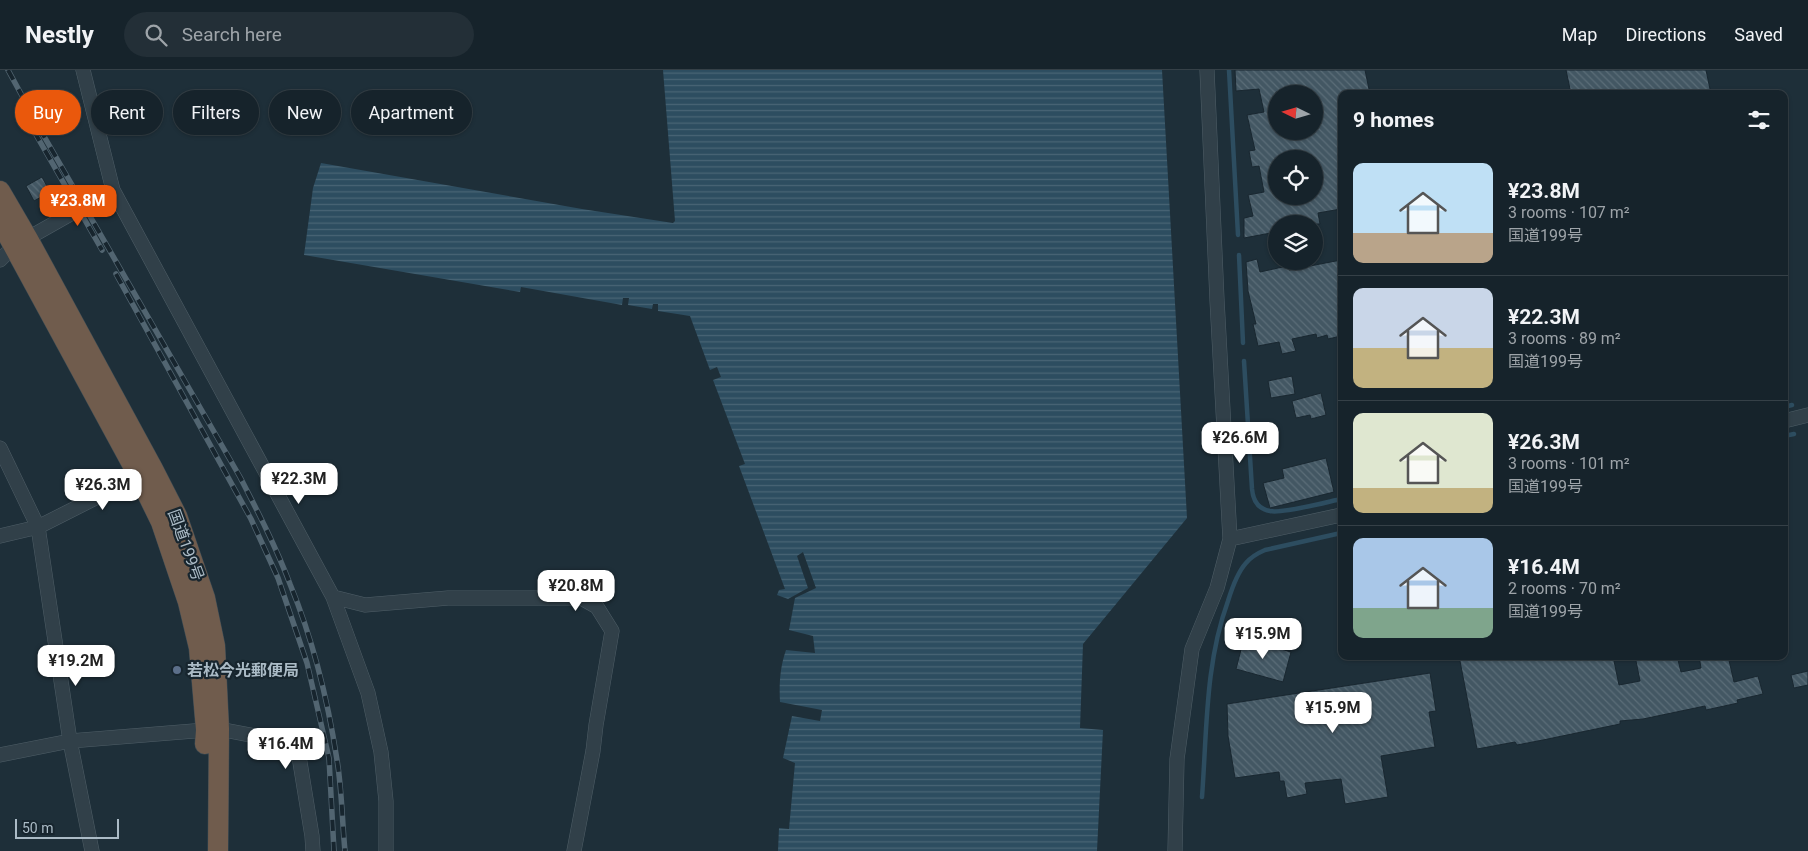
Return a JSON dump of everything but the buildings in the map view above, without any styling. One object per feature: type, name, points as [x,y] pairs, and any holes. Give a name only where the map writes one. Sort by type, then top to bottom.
[{"type":"highway","name":"国道199号","points":[[0,191],[14,248]]},
{"type":"highway","name":"国道199号","points":[[0,222],[146,473],[176,516],[204,598],[215,646],[212,730],[204,851]]},
{"type":"highway","name":"国道199号","points":[[212,730],[218,851]]},
{"type":"street","points":[[83,70],[113,190],[332,597],[368,693],[376,727],[381,752],[386,801],[386,851]]},
{"type":"street","points":[[1175,851],[1177,759],[1192,649],[1218,588],[1230,539],[1216,290],[1207,70]]},
{"type":"street","points":[[14,248],[113,190]]},
{"type":"street","points":[[1788,420],[1808,415]]},
{"type":"street","points":[[0,448],[38,527],[70,741],[92,851]]},
{"type":"street","points":[[0,536],[38,527],[146,473]]},
{"type":"street","points":[[1230,539],[1338,516]]},
{"type":"street","points":[[332,597],[365,605],[448,598],[581,598],[597,607],[612,631],[596,725],[594,751],[574,851]]},
{"type":"street","points":[[0,755],[70,741],[212,730],[296,744],[313,851]]},
{"type":"water","points":[[663,70],[1162,70],[1187,518],[1083,644],[1080,728],[1103,730],[1097,851],[778,851],[779,828],[789,829],[795,763],[783,758],[792,716],[820,721],[822,710],[780,702],[780,676],[786,650],[815,653],[813,636],[789,630],[795,598],[816,588],[803,552],[797,556],[808,588],[788,599],[777,595],[779,590],[785,589],[739,466],[745,464],[713,380],[721,377],[717,367],[710,370],[690,316],[658,311],[658,304],[653,304],[652,309],[628,305],[629,298],[623,298],[622,305],[521,287],[520,292],[304,255],[313,188],[321,163],[673,223],[675,221]]},
{"type":"waterway","points":[[1229,70],[1238,235]]},
{"type":"waterway","points":[[1239,255],[1243,343]]},
{"type":"waterway","points":[[1244,361],[1252,489],[1257,503],[1266,510],[1276,511],[1338,500]]},
{"type":"waterway","points":[[1788,406],[1792,405]]},
{"type":"waterway","points":[[1788,435],[1794,434]]},
{"type":"waterway","points":[[1202,797],[1211,673],[1220,625],[1237,576],[1248,561],[1265,550],[1338,534]]},
{"type":"railway","points":[[8,70],[45,138],[240,477],[279,557],[306,627],[324,693],[339,771],[345,851]]},
{"type":"railway","points":[[36,135],[102,250]]},
{"type":"railway","points":[[116,274],[251,519],[278,578],[307,663],[329,758],[334,851]]},
{"type":"place","name":"若松今光郵便局","points":[[177,670]]}]
